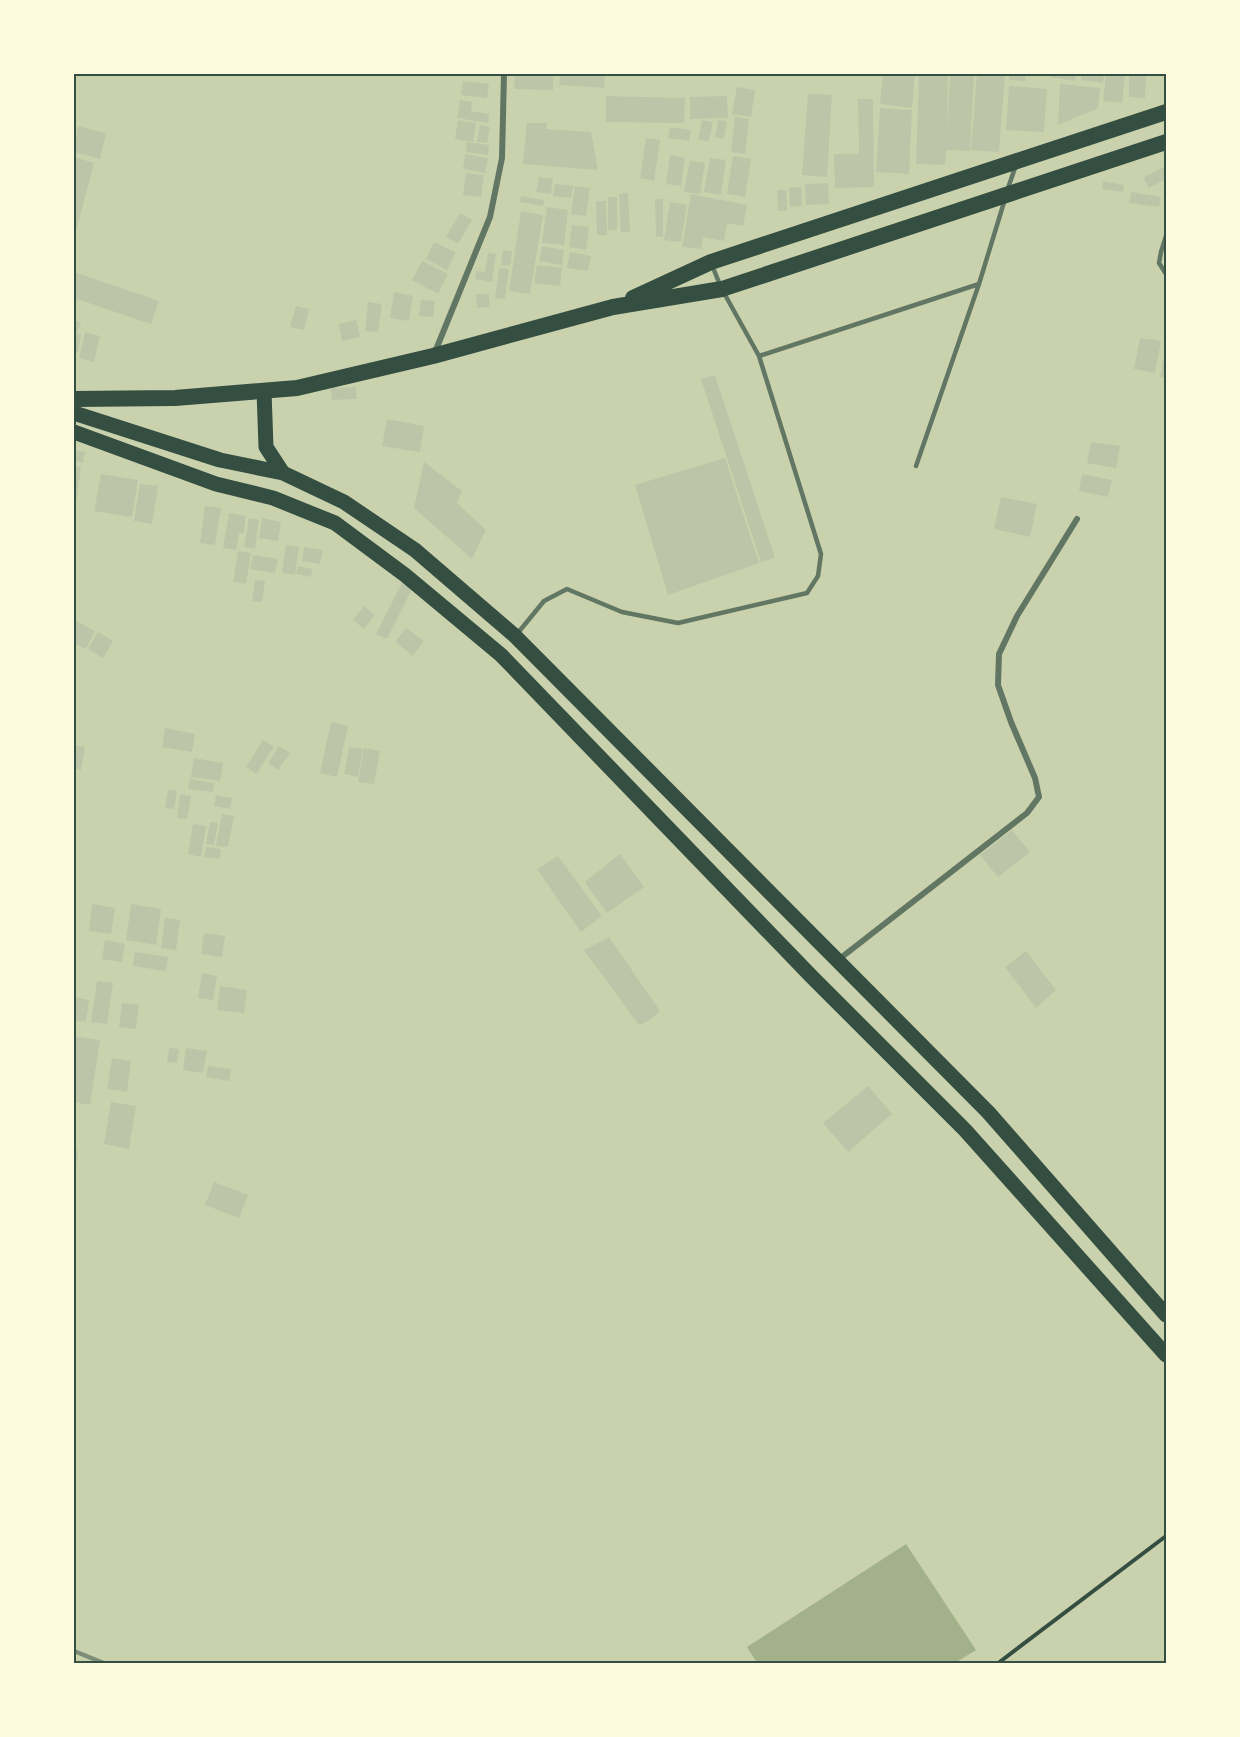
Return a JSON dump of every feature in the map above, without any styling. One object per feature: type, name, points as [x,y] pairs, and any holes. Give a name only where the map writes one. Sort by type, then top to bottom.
[{"type":"highway","points":[[613,306],[711,262],[1167,112]]},
{"type":"highway","points":[[74,399],[175,398],[297,387],[433,356],[613,306],[722,289],[1167,141]]},
{"type":"main road","points":[[264,391],[266,447],[283,474]]},
{"type":"main road","points":[[74,413],[220,460],[283,474],[344,502],[415,550],[515,636],[988,1112],[1167,1315]]},
{"type":"main road","points":[[74,432],[216,484],[273,498],[335,522],[405,575],[501,655],[811,976],[965,1130],[1167,1355]]},
{"type":"street","points":[[433,356],[490,217],[502,158],[504,74]]},
{"type":"street","points":[[836,961],[1027,813],[1039,797],[1035,778],[998,685],[999,654],[1017,616],[1077,519]]},
{"type":"lane","points":[[916,466],[979,284],[1016,162]]},
{"type":"lane","points":[[1167,236],[1159,263],[1167,274]]},
{"type":"lane","points":[[515,636],[544,602],[567,589],[622,612],[678,623],[807,593],[818,576],[821,554],[759,356],[722,289],[711,262]]},
{"type":"lane","points":[[759,356],[979,284]]},
{"type":"path","points":[[997,1664],[1167,1536]]},
{"type":"shaded area","points":[[74,74],[1166,74],[1166,1663],[74,1663]]},
{"type":"shaded area","points":[[906,1544],[976,1650],[955,1663],[757,1663],[747,1647]]},
{"type":"building","points":[[515,74],[553,75],[553,90],[514,89]]},
{"type":"building","points":[[560,74],[605,74],[604,88],[559,85]]},
{"type":"building","points":[[883,74],[915,74],[912,108],[880,104]]},
{"type":"building","points":[[919,74],[948,74],[947,134],[950,74],[974,74],[970,151],[946,150],[945,165],[916,164]]},
{"type":"building","points":[[977,74],[1005,74],[999,152],[971,150]]},
{"type":"building","points":[[1010,74],[1026,74],[1025,81],[1009,80]]},
{"type":"building","points":[[1050,74],[1076,74],[1075,81],[1050,77]]},
{"type":"building","points":[[1082,74],[1104,74],[1103,83],[1081,80]]},
{"type":"building","points":[[1106,74],[1125,74],[1122,103],[1103,101]]},
{"type":"building","points":[[1129,74],[1146,74],[1145,98],[1129,97]]},
{"type":"building","points":[[463,81],[489,84],[487,98],[461,95]]},
{"type":"building","points":[[1060,84],[1100,88],[1098,108],[1058,125]]},
{"type":"building","points":[[1009,86],[1047,89],[1044,132],[1006,130]]},
{"type":"building","points":[[737,87],[755,90],[751,117],[732,114]]},
{"type":"building","points":[[808,94],[832,95],[827,177],[802,175]]},
{"type":"building","points":[[606,96],[685,98],[684,123],[606,122]]},
{"type":"building","points":[[727,96],[728,118],[690,119],[690,97]]},
{"type":"building","points":[[858,99],[873,99],[874,187],[835,188],[834,154],[859,154]]},
{"type":"building","points":[[460,100],[472,102],[471,111],[489,114],[488,123],[457,118]]},
{"type":"building","points":[[880,108],[912,110],[909,174],[876,172]]},
{"type":"building","points":[[735,117],[749,119],[745,154],[731,152]]},
{"type":"building","points":[[458,120],[476,123],[473,142],[455,139]]},
{"type":"building","points":[[702,120],[713,122],[709,141],[698,140]]},
{"type":"building","points":[[718,120],[727,121],[724,139],[715,137]]},
{"type":"building","points":[[527,123],[547,123],[546,129],[591,132],[598,170],[523,164]]},
{"type":"building","points":[[480,125],[490,127],[487,143],[477,142]]},
{"type":"building","points":[[78,126],[106,133],[100,159],[74,152]]},
{"type":"building","points":[[670,127],[691,130],[689,141],[668,138]]},
{"type":"building","points":[[646,138],[660,140],[654,181],[640,178]]},
{"type":"building","points":[[467,142],[489,145],[488,155],[466,152]]},
{"type":"building","points":[[465,154],[488,158],[485,173],[463,169]]},
{"type":"building","points":[[670,155],[685,158],[681,186],[666,184]]},
{"type":"building","points":[[733,156],[751,159],[745,197],[727,194]]},
{"type":"building","points":[[74,157],[94,163],[74,239]]},
{"type":"building","points":[[710,158],[726,160],[721,195],[704,192]]},
{"type":"building","points":[[690,161],[705,163],[700,194],[684,192]]},
{"type":"building","points":[[1166,166],[1166,179],[1149,188],[1143,178]]},
{"type":"building","points":[[466,173],[484,175],[481,197],[463,195]]},
{"type":"building","points":[[539,177],[553,179],[551,194],[536,192]]},
{"type":"building","points":[[1103,181],[1124,185],[1123,192],[1102,189]]},
{"type":"building","points":[[828,183],[829,204],[806,205],[805,184]]},
{"type":"building","points":[[555,184],[573,186],[571,198],[553,196]]},
{"type":"building","points":[[575,186],[590,188],[586,216],[571,214]]},
{"type":"building","points":[[801,187],[802,206],[790,207],[789,188]]},
{"type":"building","points":[[777,190],[786,190],[787,211],[778,211]]},
{"type":"building","points":[[1131,192],[1161,197],[1159,207],[1129,203]]},
{"type":"building","points":[[628,193],[630,232],[621,232],[619,194]]},
{"type":"building","points":[[691,194],[747,205],[743,226],[727,223],[724,241],[703,237],[701,249],[682,247]]},
{"type":"building","points":[[521,196],[544,200],[543,206],[520,202]]},
{"type":"building","points":[[608,197],[617,197],[617,230],[608,230]]},
{"type":"building","points":[[655,199],[663,199],[663,237],[656,237]]},
{"type":"building","points":[[596,201],[606,201],[607,235],[597,235]]},
{"type":"building","points":[[670,202],[687,205],[681,242],[664,240]]},
{"type":"building","points":[[547,207],[568,210],[564,245],[542,243]]},
{"type":"building","points":[[521,211],[543,215],[530,294],[509,291]]},
{"type":"building","points":[[460,213],[472,220],[458,244],[446,237]]},
{"type":"building","points":[[572,225],[589,227],[586,250],[569,247]]},
{"type":"building","points":[[434,242],[456,252],[447,270],[426,259]]},
{"type":"building","points":[[542,246],[564,250],[562,265],[539,261]]},
{"type":"building","points":[[503,250],[512,251],[510,266],[501,265]]},
{"type":"building","points":[[570,252],[591,256],[588,271],[567,268]]},
{"type":"building","points":[[488,253],[496,254],[492,282],[475,279],[476,271],[485,272]]},
{"type":"building","points":[[422,261],[448,274],[438,294],[412,280]]},
{"type":"building","points":[[537,265],[562,268],[560,286],[534,283]]},
{"type":"building","points":[[499,268],[509,269],[505,299],[495,298]]},
{"type":"building","points":[[74,272],[159,301],[151,324],[74,298]]},
{"type":"building","points":[[394,292],[413,296],[409,321],[390,318]]},
{"type":"building","points":[[476,294],[489,294],[490,307],[477,308]]},
{"type":"building","points":[[421,300],[435,301],[433,317],[419,316]]},
{"type":"building","points":[[368,302],[382,304],[378,332],[365,331]]},
{"type":"building","points":[[296,306],[309,309],[304,330],[290,327]]},
{"type":"building","points":[[74,320],[81,322],[78,332],[74,331]]},
{"type":"building","points":[[356,320],[360,337],[342,341],[339,324]]},
{"type":"building","points":[[85,332],[100,336],[94,362],[79,358]]},
{"type":"building","points":[[74,333],[81,334],[78,353],[74,352]]},
{"type":"building","points":[[1140,338],[1161,341],[1155,373],[1134,369]]},
{"type":"building","points":[[1163,360],[1166,361],[1166,378],[1160,377]]},
{"type":"building","points":[[715,375],[775,558],[761,562],[701,379]]},
{"type":"building","points":[[356,387],[357,399],[332,400],[331,388]]},
{"type":"building","points":[[387,419],[424,426],[420,452],[382,446]]},
{"type":"building","points":[[1091,442],[1120,446],[1116,468],[1087,463]]},
{"type":"building","points":[[74,450],[85,452],[83,463],[74,461]]},
{"type":"building","points":[[725,458],[759,563],[668,595],[635,485]]},
{"type":"building","points":[[424,462],[462,491],[457,503],[486,530],[472,559],[414,508]]},
{"type":"building","points":[[74,466],[81,467],[75,511],[74,511]]},
{"type":"building","points":[[101,474],[138,480],[132,517],[94,511]]},
{"type":"building","points":[[1082,474],[1112,480],[1108,497],[1079,491]]},
{"type":"building","points":[[140,484],[158,486],[152,524],[134,521]]},
{"type":"building","points":[[1001,497],[1037,504],[1030,537],[994,529]]},
{"type":"building","points":[[205,506],[221,508],[215,545],[200,543]]},
{"type":"building","points":[[229,513],[246,516],[244,533],[239,533],[236,550],[223,548]]},
{"type":"building","points":[[249,518],[259,520],[255,549],[244,547]]},
{"type":"building","points":[[262,518],[281,522],[278,541],[259,538]]},
{"type":"building","points":[[286,545],[299,547],[295,575],[282,573]]},
{"type":"building","points":[[304,547],[323,550],[320,564],[302,561]]},
{"type":"building","points":[[238,551],[251,553],[246,584],[233,582]]},
{"type":"building","points":[[253,555],[278,559],[275,573],[250,569]]},
{"type":"building","points":[[298,566],[312,569],[311,577],[296,574]]},
{"type":"building","points":[[255,580],[265,581],[262,602],[252,601]]},
{"type":"building","points":[[402,583],[412,589],[387,639],[376,634]]},
{"type":"building","points":[[364,606],[375,615],[364,629],[353,620]]},
{"type":"building","points":[[74,620],[95,631],[86,649],[74,643]]},
{"type":"building","points":[[406,628],[424,641],[413,656],[395,642]]},
{"type":"building","points":[[98,632],[113,641],[103,658],[88,649]]},
{"type":"building","points":[[331,722],[348,726],[337,777],[320,773]]},
{"type":"building","points":[[165,728],[195,734],[192,752],[162,747]]},
{"type":"building","points":[[263,740],[274,747],[256,774],[246,767]]},
{"type":"building","points":[[74,745],[85,747],[81,770],[74,768]]},
{"type":"building","points":[[279,746],[290,753],[278,770],[268,763]]},
{"type":"building","points":[[349,747],[363,749],[358,777],[344,774]]},
{"type":"building","points":[[364,748],[380,751],[374,784],[358,782]]},
{"type":"building","points":[[194,758],[223,763],[220,781],[191,777]]},
{"type":"building","points":[[190,779],[214,783],[213,792],[188,789]]},
{"type":"building","points":[[168,790],[177,791],[174,809],[165,808]]},
{"type":"building","points":[[180,794],[191,796],[187,819],[177,818]]},
{"type":"building","points":[[216,795],[232,798],[230,809],[214,806]]},
{"type":"building","points":[[222,814],[234,816],[228,847],[216,846]]},
{"type":"building","points":[[210,822],[218,823],[214,845],[206,844]]},
{"type":"building","points":[[193,824],[206,826],[201,857],[188,854]]},
{"type":"building","points":[[1012,830],[1030,852],[998,877],[980,855]]},
{"type":"building","points":[[206,847],[221,849],[220,859],[204,857]]},
{"type":"building","points":[[620,854],[644,887],[607,913],[585,882]]},
{"type":"building","points":[[558,856],[602,916],[581,932],[537,869]]},
{"type":"building","points":[[92,904],[115,908],[111,934],[89,931]]},
{"type":"building","points":[[131,904],[161,909],[156,945],[126,940]]},
{"type":"building","points":[[165,918],[180,920],[176,950],[161,948]]},
{"type":"building","points":[[204,933],[225,936],[222,957],[201,954]]},
{"type":"building","points":[[609,937],[660,1011],[650,1020],[639,1025],[584,950]]},
{"type":"building","points":[[105,940],[125,944],[122,962],[102,959]]},
{"type":"building","points":[[1026,951],[1056,990],[1036,1008],[1005,967]]},
{"type":"building","points":[[135,952],[168,957],[166,971],[133,966]]},
{"type":"building","points":[[202,973],[217,976],[213,1000],[198,998]]},
{"type":"building","points":[[97,981],[113,983],[107,1024],[91,1022]]},
{"type":"building","points":[[220,986],[247,990],[244,1013],[217,1010]]},
{"type":"building","points":[[74,997],[89,1000],[86,1022],[74,1020]]},
{"type":"building","points":[[122,1003],[139,1005],[136,1029],[119,1027]]},
{"type":"building","points":[[74,1036],[100,1040],[90,1105],[74,1102]]},
{"type":"building","points":[[169,1048],[179,1049],[177,1063],[167,1062]]},
{"type":"building","points":[[186,1048],[207,1051],[203,1073],[183,1070]]},
{"type":"building","points":[[112,1058],[131,1061],[127,1092],[107,1089]]},
{"type":"building","points":[[208,1066],[231,1069],[229,1081],[206,1077]]},
{"type":"building","points":[[868,1086],[892,1114],[848,1152],[823,1123]]},
{"type":"building","points":[[111,1102],[136,1106],[129,1149],[104,1144]]},
{"type":"building","points":[[74,1150],[78,1151],[75,1171],[74,1171]]},
{"type":"building","points":[[214,1182],[248,1195],[239,1218],[205,1205]]},
{"type":"railway","points":[[74,1651],[106,1664]]}]
